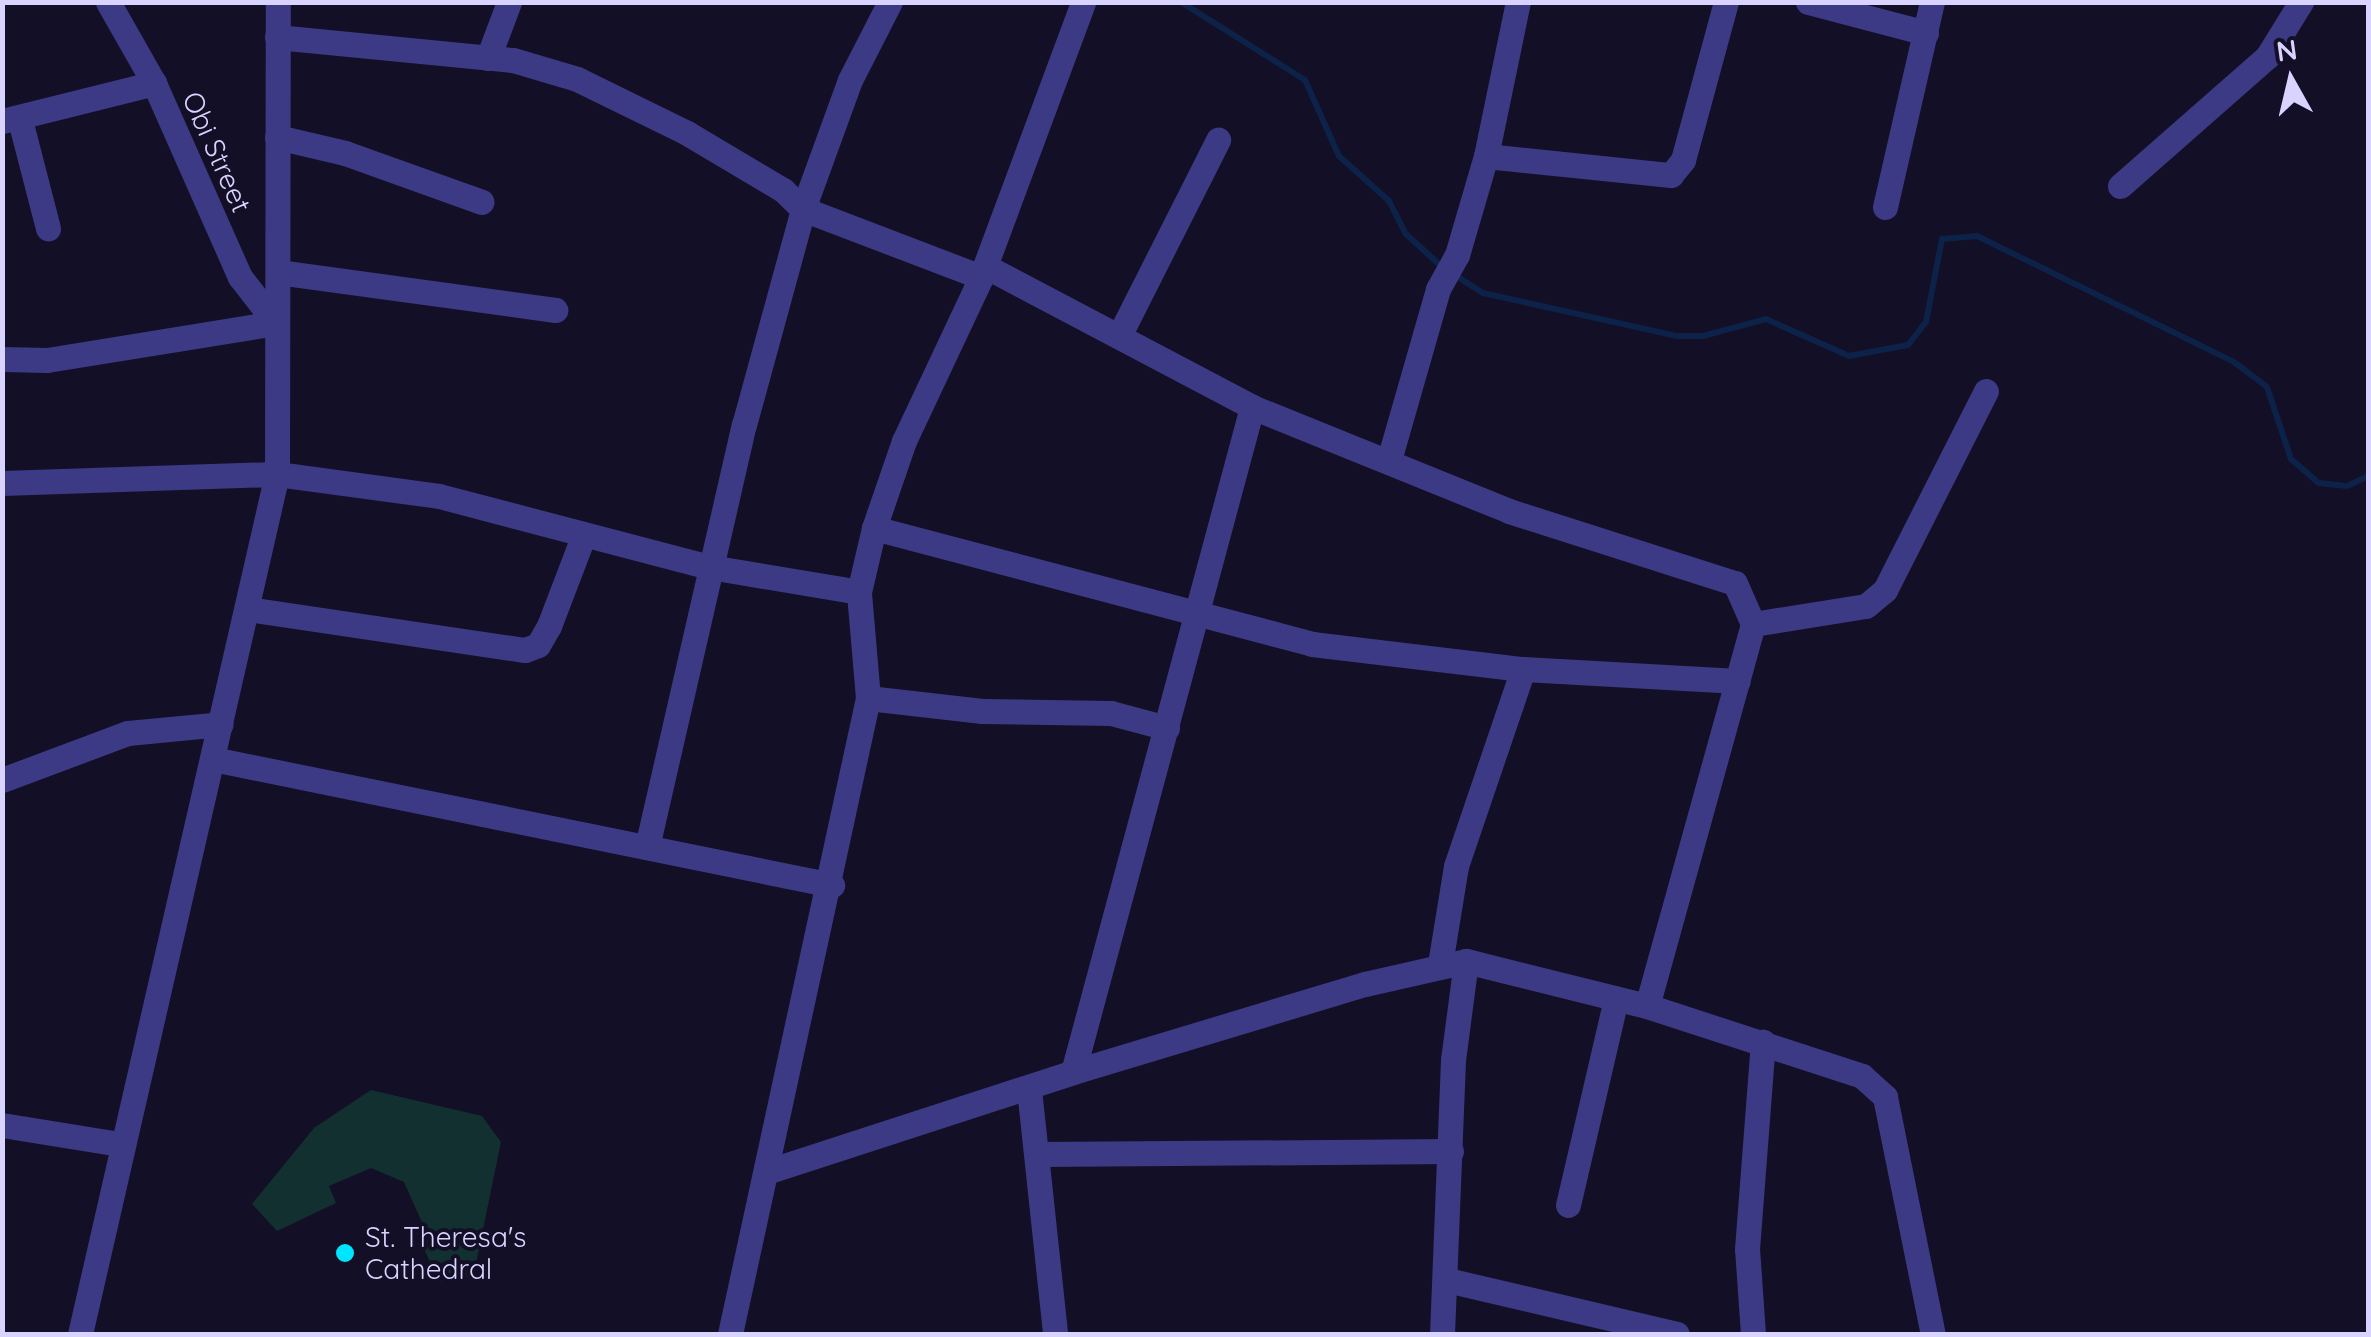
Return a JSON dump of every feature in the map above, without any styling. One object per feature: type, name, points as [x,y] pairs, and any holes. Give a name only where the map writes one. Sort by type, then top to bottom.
[{"type":"street","name":"Obi Street","points":[[108,2],[154,83],[240,277],[276,323]]},
{"type":"street","points":[[80,1334],[118,1144],[213,759],[277,474],[278,2]]},
{"type":"street","points":[[488,58],[509,2]]},
{"type":"street","points":[[648,847],[710,568],[803,209],[850,80],[890,2]]},
{"type":"street","points":[[730,1334],[832,885],[868,698],[859,592],[874,528],[904,442],[983,271],[1083,2]]},
{"type":"street","points":[[1388,460],[1438,289],[1457,256],[1486,156],[1518,2]]},
{"type":"street","points":[[1486,156],[1671,175],[1684,160],[1726,2]]},
{"type":"street","points":[[1808,2],[1926,34]]},
{"type":"street","points":[[1885,207],[1932,2]]},
{"type":"street","points":[[2120,186],[2267,57],[2301,2]]},
{"type":"street","points":[[277,37],[488,58],[577,79],[703,143],[783,190],[803,209],[983,271],[1119,336],[1252,407],[1509,511],[1734,583],[1753,624],[1647,1006]]},
{"type":"street","points":[[48,228],[11,120],[154,83]]},
{"type":"street","points":[[278,137],[344,152],[482,202]]},
{"type":"street","points":[[1119,336],[1218,140]]},
{"type":"street","points":[[278,272],[556,310]]},
{"type":"street","points":[[2,359],[47,360],[276,323]]},
{"type":"street","points":[[1753,624],[1866,606],[1885,590],[1986,391]]},
{"type":"street","points":[[1073,1072],[1252,407]]},
{"type":"street","points":[[2,483],[277,474],[439,496],[710,568],[859,592]]},
{"type":"street","points":[[874,528],[1197,618],[1312,644],[1523,669],[1738,682]]},
{"type":"street","points":[[247,609],[526,650],[538,644],[550,626],[584,537]]},
{"type":"street","points":[[1442,1334],[1451,1151],[1452,880],[1523,669]]},
{"type":"street","points":[[868,698],[982,711],[1111,713],[1167,728]]},
{"type":"street","points":[[2,780],[128,733],[221,724]]},
{"type":"street","points":[[213,759],[832,885]]},
{"type":"street","points":[[769,1171],[1073,1072],[1453,962],[1647,1006],[1862,1076],[1884,1097],[1933,1334]]},
{"type":"street","points":[[1568,1206],[1616,998]]},
{"type":"street","points":[[1752,1334],[1747,1249],[1762,1042]]},
{"type":"street","points":[[1029,1089],[1055,1334]]},
{"type":"street","points":[[2,1125],[118,1144]]},
{"type":"street","points":[[1038,1154],[1451,1151]]},
{"type":"street","points":[[1447,1280],[1677,1334]]},
{"type":"green space","points":[[371,1090],[482,1116],[501,1142],[473,1278],[452,1275],[439,1282],[416,1231],[424,1227],[404,1182],[371,1168],[329,1186],[336,1203],[277,1231],[252,1204],[314,1128]]},
{"type":"waterway","points":[[1181,2],[1305,80],[1339,156],[1389,201],[1406,234],[1441,266]]},
{"type":"waterway","points":[[1452,273],[1483,293],[1677,336],[1703,336],[1766,319],[1849,356],[1908,345],[1926,322],[1942,239],[1977,236],[2234,362],[2267,387],[2291,459],[2319,483],[2347,486],[2368,476]]},
{"type":"place","name":"St. Theresa's Cathedral","points":[[345,1253]]}]
